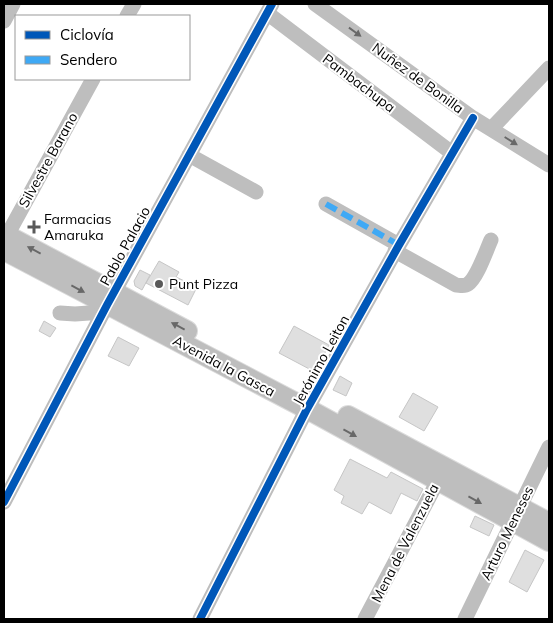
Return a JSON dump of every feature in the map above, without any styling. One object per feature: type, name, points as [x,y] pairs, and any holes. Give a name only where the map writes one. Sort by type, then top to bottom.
[{"type":"main road","name":"Avenida la Gasca","points":[[4,240],[108,303],[214,353],[441,473],[515,514],[549,541]]},
{"type":"main road","name":"Avenida la Gasca","points":[[515,514],[549,523]]},
{"type":"street","points":[[4,21],[13,4]]},
{"type":"street","points":[[128,15],[134,4]]},
{"type":"street","name":"Nuñez de Bonilla","points":[[316,4],[473,118],[549,165]]},
{"type":"street","name":"Pambachupa","points":[[270,8],[452,153]]},
{"type":"street","name":"Pablo Palacio","points":[[4,502],[108,303],[270,8]]},
{"type":"street","points":[[491,129],[549,68]]},
{"type":"street","name":"Silvestre Barano","points":[[4,240],[91,80]]},
{"type":"street","name":"Jerónimo Leiton","points":[[200,619],[311,404],[397,248],[473,118]]},
{"type":"street","points":[[189,155],[256,192]]},
{"type":"street","points":[[326,204],[456,285],[462,286],[467,284],[473,278],[491,240]]},
{"type":"street","points":[[60,313],[75,314],[108,303]]},
{"type":"street","name":"Arturo Meneses","points":[[465,619],[549,446]]},
{"type":"street","name":"Mena de Valenzuela","points":[[365,619],[441,473]]},
{"type":"building","points":[[159,261],[179,272],[176,277],[197,287],[188,305],[146,283]]},
{"type":"building","points":[[140,270],[150,275],[142,290],[135,286],[134,281]]},
{"type":"building","points":[[44,321],[56,328],[50,337],[39,331]]},
{"type":"building","points":[[294,326],[329,345],[315,372],[279,353]]},
{"type":"building","points":[[118,337],[139,348],[129,366],[108,356]]},
{"type":"building","points":[[340,376],[352,383],[346,396],[333,390]]},
{"type":"building","points":[[413,393],[438,407],[424,431],[399,417]]},
{"type":"building","points":[[350,459],[387,478],[391,472],[423,489],[417,501],[401,493],[391,514],[369,502],[362,514],[341,503],[344,496],[334,490]]},
{"type":"building","points":[[475,516],[494,525],[489,536],[470,527]]},
{"type":"building","points":[[525,550],[544,560],[527,592],[509,582]]},
{"type":"marked path","points":[[326,204],[399,245]]},
{"type":"cycle path","points":[[4,502],[107,305],[272,4]]},
{"type":"cycle path","points":[[200,619],[307,409],[473,118]]},
{"type":"place","name":"Farmacias Amaruka","points":[[34,227]]},
{"type":"place","name":"Punt Pizza","points":[[159,284]]}]
